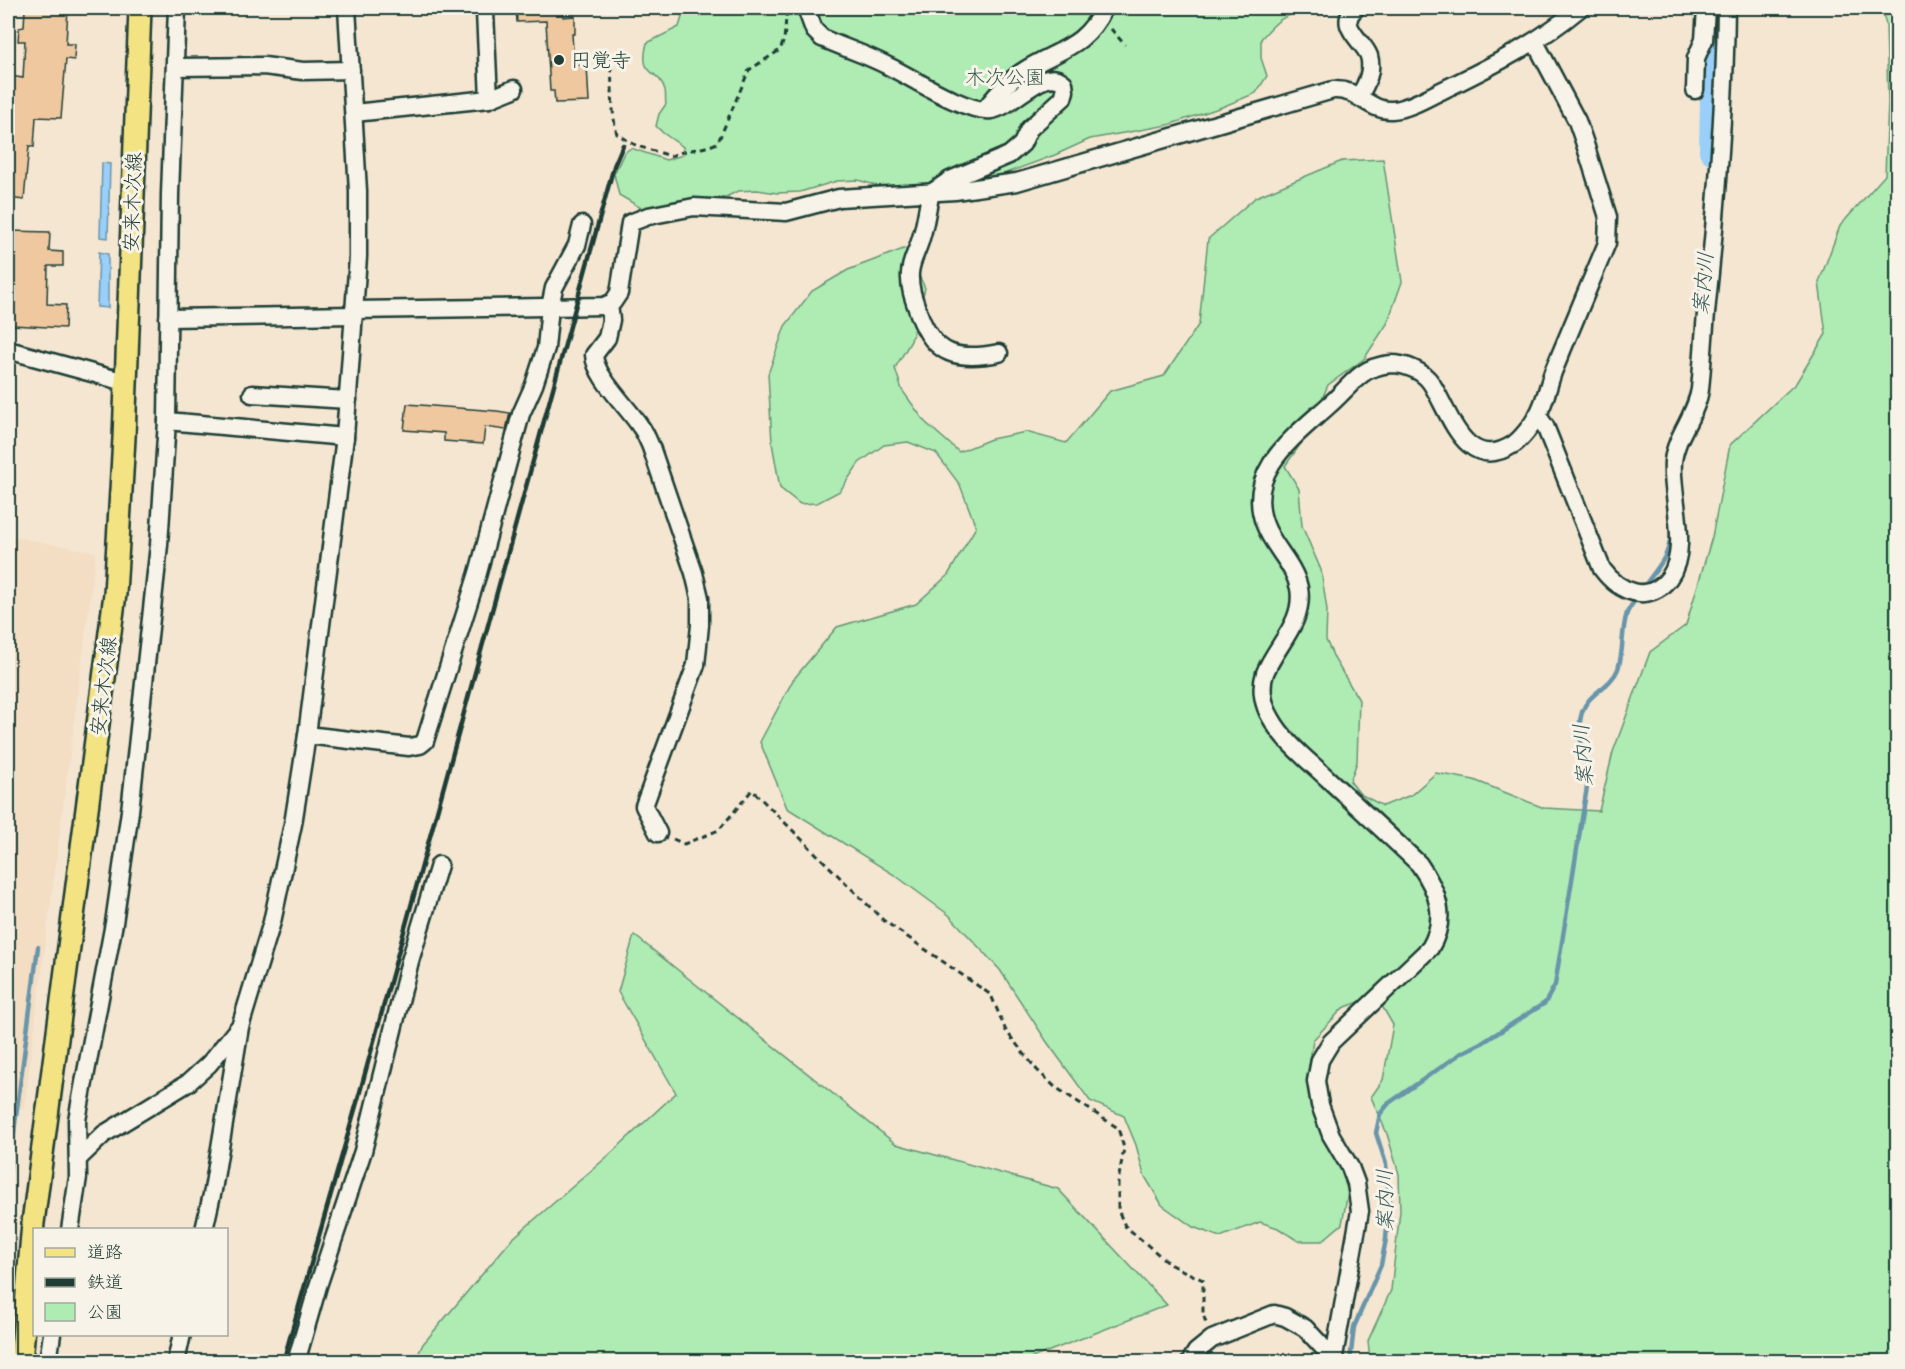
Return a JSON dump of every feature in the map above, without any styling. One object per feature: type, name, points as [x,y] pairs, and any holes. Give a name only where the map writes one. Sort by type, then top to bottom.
[{"type":"main road","name":"安来木次線","points":[[21,1362],[33,1223],[115,594],[124,438],[140,8]]},
{"type":"street","points":[[70,1228],[78,1177],[78,1120],[112,935],[130,811],[159,545],[167,421],[170,194],[177,8]]},
{"type":"street","points":[[204,1228],[213,1190],[240,1027],[272,922],[293,824],[307,735],[345,437],[358,246],[354,113],[347,8]]},
{"type":"street","points":[[487,8],[485,12],[489,99]]},
{"type":"street","points":[[806,8],[814,30],[822,38],[889,66],[934,92],[985,109],[991,110],[1002,106],[1039,82],[1050,78],[1061,80],[1065,87],[1060,102],[1029,129],[1022,144],[1010,155],[950,180],[931,192],[924,228],[910,271],[911,292],[925,331],[934,342],[957,355],[970,357],[999,353]]},
{"type":"street","points":[[1356,8],[1349,15],[1349,23],[1354,37],[1369,55],[1369,76],[1365,88],[1359,95]]},
{"type":"street","points":[[168,318],[609,305],[617,298],[619,292],[630,223],[648,216],[694,207],[786,212],[839,198],[931,192],[1017,182],[1333,90],[1342,89],[1359,95],[1380,109],[1394,110],[1506,60],[1535,42],[1580,8]]},
{"type":"street","points":[[1695,90],[1696,58],[1704,40],[1706,8]]},
{"type":"street","points":[[1538,416],[1545,426],[1602,569],[1614,583],[1630,592],[1650,593],[1662,586],[1670,577],[1678,556],[1673,461],[1699,393],[1719,178],[1726,8]]},
{"type":"street","points":[[985,109],[1022,72],[1071,47],[1091,29],[1102,12]]},
{"type":"street","points":[[1333,1359],[1360,1211],[1356,1183],[1350,1167],[1331,1135],[1320,1105],[1316,1081],[1320,1060],[1331,1042],[1430,948],[1438,935],[1439,908],[1430,879],[1419,864],[1298,750],[1277,729],[1269,716],[1263,687],[1266,673],[1289,633],[1298,612],[1300,600],[1299,586],[1264,524],[1260,501],[1261,483],[1270,464],[1292,439],[1363,373],[1382,365],[1397,364],[1420,372],[1431,382],[1462,438],[1479,450],[1496,450],[1513,444],[1538,416],[1547,387],[1607,243],[1609,229],[1605,205],[1577,121],[1535,42]]},
{"type":"street","points":[[176,67],[264,66],[303,71],[351,70]]},
{"type":"street","points":[[354,113],[489,99],[514,89]]},
{"type":"street","points":[[307,735],[409,747],[420,746],[425,741],[478,573],[521,414],[534,385],[546,348],[550,307],[558,278],[577,245],[582,225]]},
{"type":"street","points":[[609,305],[611,320],[608,338],[594,355],[594,360],[599,372],[642,428],[651,447],[694,573],[700,598],[696,665],[644,806],[658,832]]},
{"type":"street","points":[[8,350],[125,382]]},
{"type":"street","points":[[252,394],[348,400]]},
{"type":"street","points":[[167,421],[345,437]]},
{"type":"street","points":[[296,1362],[318,1286],[363,1151],[407,971],[440,865]]},
{"type":"street","points":[[79,1158],[104,1134],[188,1083],[209,1064],[240,1027]]},
{"type":"street","points":[[1190,1362],[1196,1352],[1212,1339],[1274,1314],[1285,1317],[1305,1329],[1333,1359]]},
{"type":"street","points":[[48,1362],[52,1336]]},
{"type":"street","points":[[176,1362],[182,1336]]},
{"type":"path","points":[[609,56],[613,76],[613,118],[617,134],[637,146],[670,156],[682,150],[709,147],[718,142],[749,70],[780,50],[784,40],[788,8]]},
{"type":"path","points":[[1102,12],[1125,45]]},
{"type":"path","points":[[658,832],[684,844],[719,830],[752,790],[883,920],[992,995],[1006,1031],[1037,1070],[1056,1088],[1118,1128],[1124,1148],[1118,1182],[1118,1210],[1125,1226],[1171,1265],[1203,1280],[1203,1314],[1212,1339]]},
{"type":"shaded area","points":[[8,536],[96,552],[24,1109],[8,1109]]},
{"type":"green space","name":"木次公園","points":[[678,8],[1308,8],[1280,20],[1261,39],[1261,58],[1267,76],[1256,93],[1168,125],[1090,139],[1055,155],[990,179],[888,189],[858,180],[837,181],[800,192],[738,191],[726,197],[655,206],[646,211],[619,195],[614,174],[624,153],[631,148],[666,160],[683,155],[683,147],[656,126],[659,114],[666,104],[665,92],[662,83],[645,62],[647,43],[679,27],[682,17]]},
{"type":"green space","points":[[1881,8],[1897,8],[1897,1361],[1370,1361],[1368,1341],[1391,1290],[1400,1211],[1399,1174],[1387,1134],[1371,1097],[1383,1080],[1393,1025],[1382,1006],[1359,1002],[1343,1008],[1313,1040],[1307,1081],[1314,1109],[1333,1146],[1348,1192],[1342,1224],[1322,1241],[1298,1241],[1278,1228],[1260,1222],[1220,1237],[1193,1227],[1162,1205],[1144,1175],[1136,1145],[1124,1116],[1090,1101],[1047,1042],[1000,970],[949,915],[896,876],[787,808],[760,742],[793,680],[837,627],[916,604],[948,575],[976,527],[960,485],[936,453],[908,442],[884,445],[859,463],[840,491],[817,503],[800,504],[780,488],[772,443],[768,374],[785,326],[812,291],[848,270],[906,248],[925,288],[911,341],[895,368],[902,390],[925,422],[959,452],[991,439],[1026,432],[1066,443],[1110,391],[1164,376],[1199,324],[1208,239],[1256,197],[1342,161],[1383,159],[1402,282],[1387,324],[1364,359],[1328,385],[1305,438],[1285,466],[1299,489],[1302,526],[1321,570],[1327,610],[1326,640],[1359,700],[1357,762],[1350,781],[1360,794],[1383,806],[1411,795],[1436,773],[1474,780],[1544,808],[1599,811],[1613,752],[1650,652],[1686,625],[1712,537],[1730,445],[1796,383],[1826,334],[1819,282],[1840,226],[1885,175],[1888,102],[1886,24]]},
{"type":"green space","points":[[634,935],[896,1144],[1058,1189],[1167,1305],[1024,1361],[415,1361],[423,1344],[512,1239],[608,1156],[676,1093],[618,992]]},
{"type":"water","points":[[102,163],[110,164],[108,238],[100,237]]},
{"type":"water","points":[[99,252],[108,254],[108,308],[97,307]]},
{"type":"building","points":[[25,8],[68,8],[66,44],[75,44],[74,60],[66,59],[61,118],[36,117],[34,147],[29,146],[24,200],[8,198],[8,101],[11,76],[23,78],[25,41],[18,41],[19,28],[24,27]]},
{"type":"building","name":"円覚寺","points":[[516,8],[563,8],[563,17],[575,16],[575,34],[572,34],[574,65],[587,65],[589,102],[555,103],[554,91],[550,91],[546,21],[517,22]]},
{"type":"building","points":[[8,231],[50,232],[49,251],[63,252],[63,266],[48,266],[47,304],[66,305],[65,328],[12,325],[13,301],[8,301]]},
{"type":"building","points":[[407,404],[510,413],[506,430],[485,427],[483,444],[444,441],[444,433],[404,430]]},
{"type":"waterway","name":"案内川","points":[[1713,150],[1716,8]]},
{"type":"waterway","name":"案内川","points":[[1680,421],[1691,392]]},
{"type":"waterway","name":"案内川","points":[[1643,588],[1666,554],[1671,529]]},
{"type":"waterway","name":"案内川","points":[[1350,1362],[1354,1327],[1381,1265],[1386,1239],[1389,1198],[1386,1164],[1376,1133],[1380,1114],[1389,1103],[1463,1052],[1482,1043],[1545,1003],[1555,985],[1588,781],[1580,728],[1583,708],[1616,674],[1621,655],[1625,620],[1637,597]]},
{"type":"waterway","points":[[8,1178],[38,947]]},
{"type":"railway","points":[[283,1362],[358,1099],[614,166],[623,145]]},
{"type":"place","name":"円覚寺","points":[[559,60]]}]
